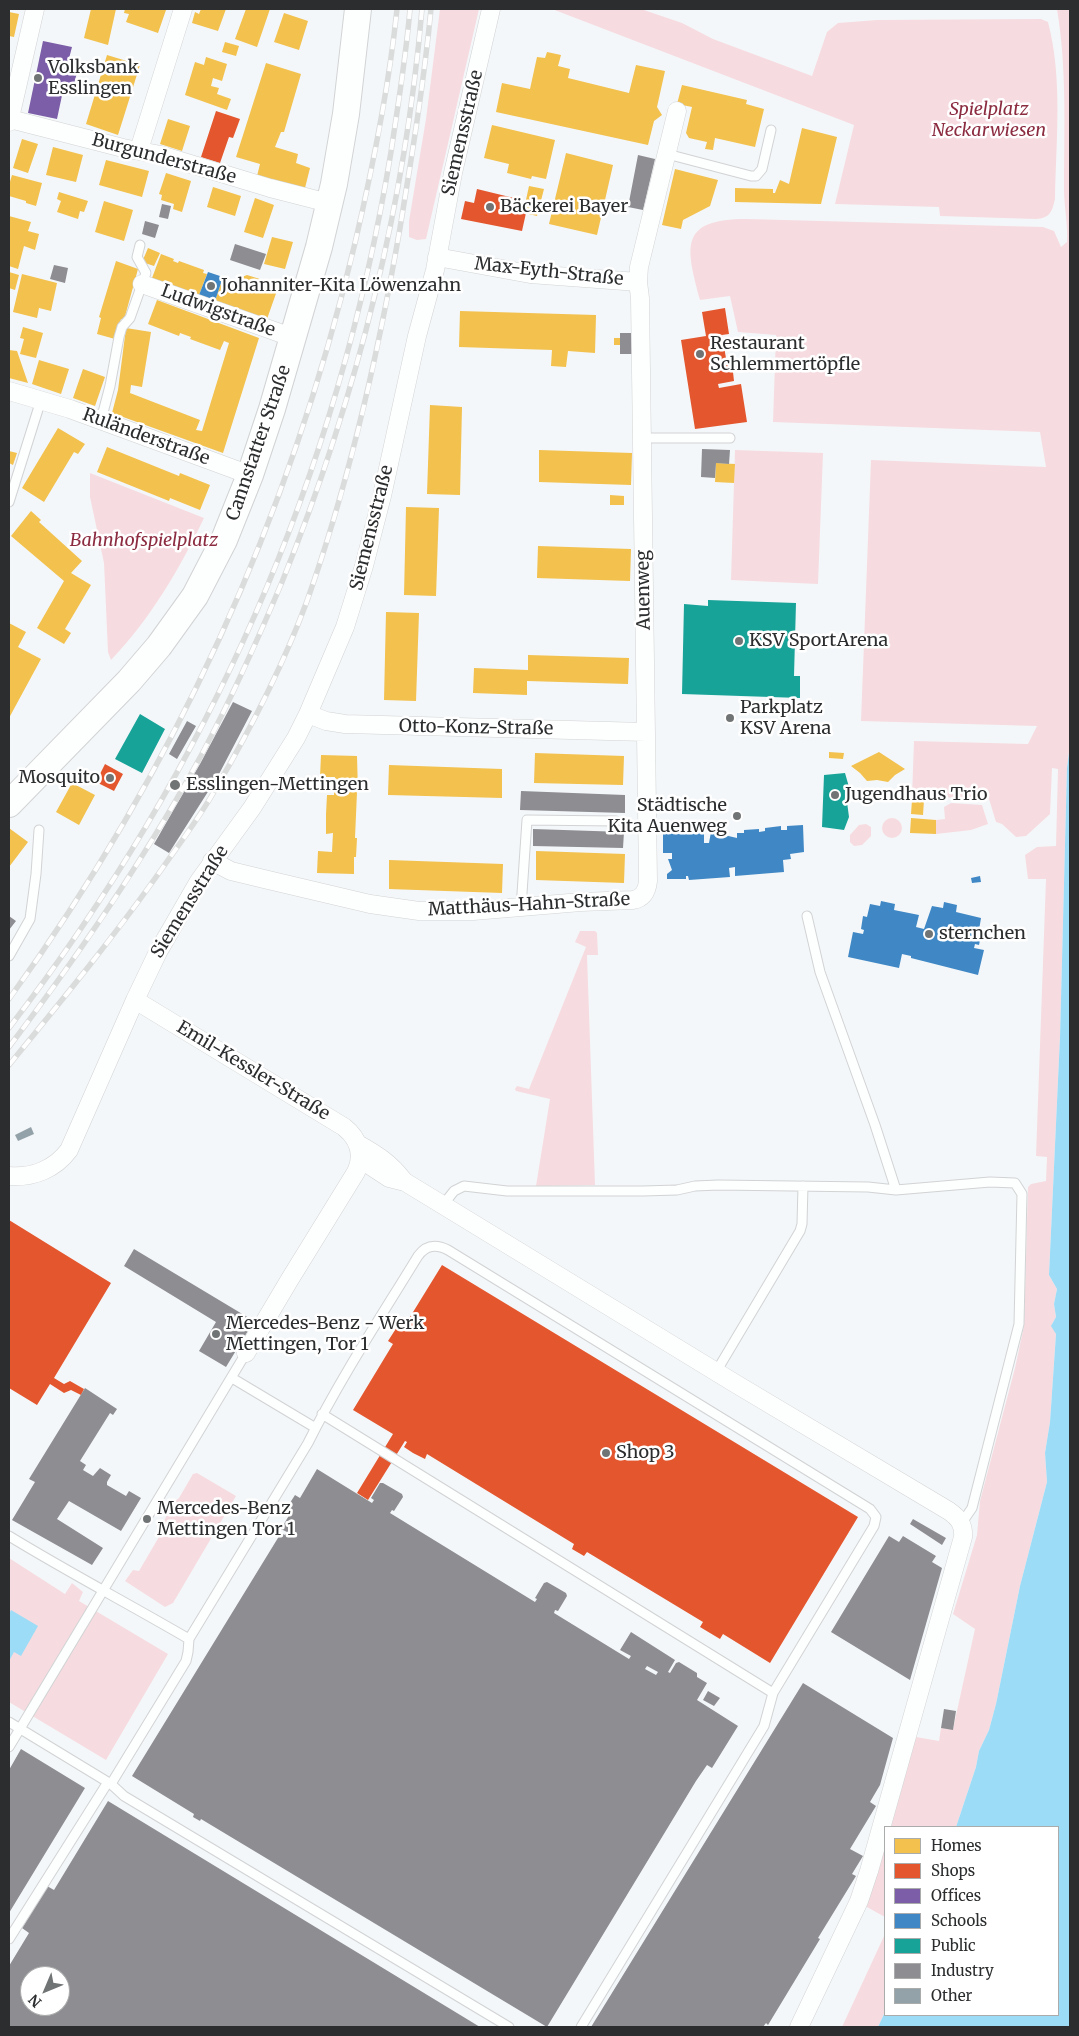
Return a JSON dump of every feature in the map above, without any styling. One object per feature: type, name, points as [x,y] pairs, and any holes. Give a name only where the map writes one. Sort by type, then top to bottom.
[{"type":"main road","name":"Cannstatter Straße","points":[[287,336],[317,200],[334,105],[344,9]]},
{"type":"main road","name":"Cannstatter Straße","points":[[9,804],[129,681],[175,626],[195,596],[217,556],[334,184],[346,114],[358,9]]},
{"type":"main road","name":"Cannstatter Straße","points":[[9,786],[126,665],[162,621],[202,556],[244,473]]},
{"type":"street","points":[[10,115],[35,9]]},
{"type":"street","points":[[140,150],[183,9]]},
{"type":"street","name":"Siemensstraße","points":[[134,1000],[172,926],[212,861],[242,823],[267,785],[308,714],[345,627],[364,566],[437,257],[453,173],[491,9]]},
{"type":"street","name":"Max-Eyth-Straße","points":[[437,257],[530,274],[638,282],[639,267],[677,111]]},
{"type":"street","name":"Burgunderstraße","points":[[10,115],[123,148],[140,150],[317,200]]},
{"type":"street","name":"Auenweg","points":[[638,282],[640,298],[648,881],[642,897]]},
{"type":"street","name":"Ludwigstraße","points":[[142,284],[287,336]]},
{"type":"street","name":"Ruländerstraße","points":[[9,391],[101,420],[244,473]]},
{"type":"street","name":"Otto-Konz-Straße","points":[[308,714],[330,722],[354,724],[646,732]]},
{"type":"street","name":"Matthäus-Hahn-Straße","points":[[212,861],[235,872],[394,908],[448,912],[633,900],[642,897]]},
{"type":"street","points":[[9,1176],[30,1175],[44,1170],[61,1159],[69,1150],[134,1000]]},
{"type":"street","name":"Emil-Kessler-Straße","points":[[134,1000],[340,1124],[351,1133],[359,1152],[389,1178],[405,1182],[716,1372],[949,1511],[962,1524]]},
{"type":"street","points":[[246,1353],[356,1172],[359,1152]]},
{"type":"street","points":[[799,2027],[859,1900],[869,1871],[960,1546],[963,1534],[962,1524]]},
{"type":"lane","points":[[667,154],[756,176],[762,169],[771,130]]},
{"type":"lane","points":[[101,420],[122,327],[130,318],[146,272],[137,257],[140,245]]},
{"type":"lane","points":[[9,502],[41,400]]},
{"type":"lane","points":[[642,438],[730,438]]},
{"type":"lane","points":[[521,908],[527,820],[616,822]]},
{"type":"lane","points":[[9,956],[30,919],[36,874],[38,830]]},
{"type":"lane","points":[[806,916],[820,972],[876,1125],[896,1190]]},
{"type":"lane","points":[[443,1205],[454,1191],[464,1186],[508,1191],[581,1192],[677,1190],[695,1186],[718,1185],[868,1187],[896,1190],[1011,1182],[1019,1187],[1022,1194],[1018,1328],[972,1508],[962,1524]]},
{"type":"lane","points":[[716,1372],[800,1231],[802,1224],[803,1186]]},
{"type":"lane","points":[[9,1939],[186,1661],[189,1639],[308,1443],[314,1427],[418,1256],[427,1247],[435,1246],[448,1250],[862,1504],[875,1514],[874,1526],[773,1693],[764,1726],[581,2027]]},
{"type":"lane","points":[[9,1747],[246,1353]]},
{"type":"lane","points":[[232,1378],[314,1427]]},
{"type":"lane","points":[[322,1414],[773,1693]]},
{"type":"lane","points":[[9,1536],[189,1639]]},
{"type":"lane","points":[[9,1722],[110,1783],[124,1796],[509,2027]]},
{"type":"green space","points":[[440,9],[479,9],[426,239],[417,240],[409,237],[409,221],[426,119]]},
{"type":"green space","name":"Spielplatz Neckarwiesen","points":[[552,9],[641,9],[682,23],[713,39],[812,76],[827,32],[838,23],[877,20],[1041,19],[1048,22],[1056,66],[1058,110],[1055,199],[1053,207],[1050,214],[1036,219],[940,216],[939,207],[835,204],[854,125]]},
{"type":"green space","points":[[1057,9],[1070,9],[1070,745],[1067,768],[1060,1037],[1049,1275],[1057,1289],[1054,1304],[1056,1317],[1052,1324],[1056,1334],[1050,1422],[1045,1453],[1047,1482],[1020,1586],[996,1704],[989,1730],[979,1751],[976,1767],[956,1826],[889,1826],[916,1737],[939,1741],[941,1728],[953,1729],[975,1629],[953,1614],[977,1535],[980,1501],[1015,1368],[1024,1326],[1028,1187],[1031,1184],[1046,1181],[1047,1157],[1036,1156],[1046,879],[1028,879],[1025,855],[1037,847],[1056,846],[1058,769],[1052,768],[1050,814],[1026,836],[1016,837],[1002,824],[996,822],[989,799],[912,796],[914,741],[1028,744],[1037,726],[861,721],[871,460],[1046,467],[1040,432],[773,422],[776,335],[738,332],[730,296],[700,300],[692,265],[692,240],[698,231],[709,224],[725,220],[747,219],[1043,227],[1054,231],[1061,247],[1067,242],[1067,235],[1064,189],[1064,76]]},
{"type":"green space","points":[[735,450],[823,453],[818,584],[731,580]]},
{"type":"green space","name":"Bahnhofspielplatz","points":[[90,473],[204,518],[185,556],[163,593],[139,627],[111,660],[108,652],[104,563],[90,497]]},
{"type":"green space","points":[[951,803],[982,805],[988,824],[971,830],[936,834],[936,820],[945,819],[944,807]]},
{"type":"green space","points":[[892,818],[899,821],[902,828],[899,835],[892,838],[885,835],[882,828],[885,821]]},
{"type":"green space","points":[[866,824],[871,827],[871,836],[862,845],[854,846],[850,842],[850,835],[859,825]]},
{"type":"green space","points":[[580,931],[595,931],[597,933],[598,955],[587,955],[595,1185],[536,1186],[550,1099],[516,1091],[515,1089],[517,1086],[529,1089],[586,947],[575,942]]},
{"type":"green space","points":[[197,1473],[236,1496],[173,1603],[165,1607],[125,1581],[133,1570],[139,1571],[163,1530],[163,1523],[173,1503],[179,1498],[193,1474]]},
{"type":"green space","points":[[9,1558],[65,1594],[72,1583],[83,1592],[79,1601],[168,1654],[106,1760],[9,1702]]},
{"type":"green space","points":[[884,1844],[884,1916],[865,1906]]},
{"type":"green space","points":[[884,1936],[884,2014],[878,2027],[842,2027]]},
{"type":"water","points":[[1070,745],[1070,2027],[878,2027],[884,2014],[884,2016],[1059,2016],[1059,1826],[956,1826],[976,1767],[979,1751],[989,1730],[996,1704],[1020,1586],[1047,1482],[1045,1453],[1050,1422],[1056,1334],[1051,1326],[1056,1317],[1054,1304],[1057,1289],[1049,1275],[1060,1037],[1067,768]]},
{"type":"water","points":[[11,1610],[38,1626],[21,1656],[14,1652],[9,1661],[9,1614]]},
{"type":"building: Homes","points":[[91,9],[116,9],[108,45],[84,38]]},
{"type":"building: Homes","points":[[125,9],[166,10],[158,33],[126,22],[129,14],[124,13]]},
{"type":"building: Homes","points":[[201,9],[226,9],[218,31],[192,23],[195,12],[199,14]]},
{"type":"building: Homes","points":[[246,9],[270,9],[257,47],[235,39]]},
{"type":"building: Homes","points":[[9,12],[19,14],[14,37],[9,36]]},
{"type":"building: Homes","points":[[284,13],[308,21],[299,50],[274,42]]},
{"type":"building: Homes","points":[[225,42],[239,46],[236,56],[222,52]]},
{"type":"building: Homes","points":[[547,52],[561,55],[558,66],[570,69],[568,78],[629,93],[636,65],[665,71],[657,107],[662,115],[654,121],[648,145],[496,112],[502,83],[530,89],[537,57],[545,58]]},
{"type":"building: Homes","points":[[107,55],[140,65],[118,135],[86,124]]},
{"type":"building: Homes","points":[[206,57],[227,64],[222,81],[213,78],[211,86],[219,88],[217,94],[231,99],[227,110],[185,95],[195,62],[204,65]]},
{"type":"building: Homes","points":[[266,63],[301,74],[284,132],[281,132],[275,147],[298,154],[296,163],[310,168],[305,188],[257,176],[260,164],[236,157]]},
{"type":"building: Homes","points":[[682,85],[747,100],[746,104],[764,109],[755,147],[715,138],[713,150],[705,149],[707,142],[689,138],[686,133],[692,107],[677,104]]},
{"type":"building: Homes","points":[[168,119],[190,126],[182,151],[160,144]]},
{"type":"building: Homes","points":[[492,125],[555,140],[546,179],[532,176],[531,179],[507,173],[509,164],[484,158]]},
{"type":"building: Homes","points":[[802,128],[837,137],[821,204],[735,202],[735,188],[773,189],[773,193],[775,193],[780,180],[789,184]]},
{"type":"building: Homes","points":[[22,139],[38,144],[28,173],[13,168]]},
{"type":"building: Homes","points":[[53,147],[83,155],[76,182],[46,175]]},
{"type":"building: Homes","points":[[566,153],[613,165],[597,235],[549,224]]},
{"type":"building: Homes","points":[[106,160],[149,171],[142,197],[99,185]]},
{"type":"building: Homes","points":[[675,169],[718,180],[710,206],[683,220],[681,229],[662,225]]},
{"type":"building: Homes","points":[[166,173],[191,181],[182,212],[173,209],[174,204],[161,200],[162,195],[159,194]]},
{"type":"building: Homes","points":[[12,175],[42,183],[36,206],[9,196],[9,185]]},
{"type":"building: Homes","points":[[529,186],[544,189],[537,216],[529,214],[530,211],[524,209]]},
{"type":"building: Homes","points":[[213,187],[241,196],[235,216],[207,207]]},
{"type":"building: Homes","points":[[59,192],[88,201],[84,212],[80,211],[78,219],[57,212],[61,201],[57,199]]},
{"type":"building: Homes","points":[[255,198],[274,205],[263,238],[244,232]]},
{"type":"building: Homes","points":[[104,201],[133,210],[124,241],[95,232]]},
{"type":"building: Homes","points":[[9,216],[31,222],[28,231],[39,234],[35,250],[24,246],[18,269],[9,266]]},
{"type":"building: Homes","points":[[272,237],[293,242],[285,269],[264,264]]},
{"type":"building: Homes","points":[[148,248],[160,253],[154,266],[142,262]]},
{"type":"building: Homes","points":[[161,254],[174,259],[173,261],[178,263],[179,261],[204,270],[203,273],[207,274],[199,295],[152,278]]},
{"type":"building: Homes","points":[[116,261],[138,269],[124,320],[121,319],[115,339],[97,334],[101,318],[99,317]]},
{"type":"building: Homes","points":[[9,272],[19,275],[15,290],[9,288]]},
{"type":"building: Homes","points":[[22,274],[57,283],[51,311],[39,308],[37,318],[13,312]]},
{"type":"building: Homes","points":[[247,275],[279,285],[267,319],[215,301],[223,277],[237,282],[236,284],[239,286],[242,277]]},
{"type":"building: Homes","points":[[157,300],[259,338],[223,453],[112,413],[118,390],[126,328],[151,332],[142,387],[131,385],[130,393],[200,420],[196,430],[202,431],[229,343],[224,341],[220,350],[190,339],[191,337],[180,333],[179,336],[148,324]]},
{"type":"building: Homes","points":[[460,311],[596,315],[595,353],[568,351],[566,367],[551,366],[552,350],[459,347]]},
{"type":"building: Homes","points":[[23,327],[43,333],[36,358],[20,354],[24,339],[20,338]]},
{"type":"building: Homes","points":[[614,338],[620,338],[620,345],[614,345]]},
{"type":"building: Homes","points":[[9,350],[17,351],[28,383],[9,378]]},
{"type":"building: Homes","points":[[39,360],[69,369],[61,394],[32,384]]},
{"type":"building: Homes","points":[[83,369],[105,377],[95,406],[73,398]]},
{"type":"building: Homes","points":[[430,405],[462,407],[460,495],[427,494]]},
{"type":"building: Homes","points":[[58,428],[85,444],[78,454],[74,452],[44,502],[22,488]]},
{"type":"building: Homes","points":[[107,447],[179,476],[180,473],[210,485],[200,510],[170,498],[169,501],[97,472]]},
{"type":"building: Homes","points":[[539,450],[632,453],[631,485],[539,482]]},
{"type":"building: Homes","points":[[9,451],[17,453],[13,465],[9,463]]},
{"type":"building: Homes","points":[[716,463],[735,464],[734,483],[715,482]]},
{"type":"building: Homes","points":[[610,495],[624,496],[624,505],[610,505]]},
{"type":"building: Homes","points":[[406,507],[439,508],[436,596],[404,595]]},
{"type":"building: Homes","points":[[31,511],[41,520],[39,522],[82,561],[71,573],[91,585],[65,629],[71,633],[64,644],[37,628],[64,581],[11,536]]},
{"type":"building: Homes","points":[[538,546],[631,549],[630,581],[537,578]]},
{"type":"building: Homes","points":[[386,612],[419,613],[416,701],[384,700]]},
{"type":"building: Homes","points":[[9,623],[26,632],[18,647],[41,659],[9,718]]},
{"type":"building: Homes","points":[[528,655],[629,658],[628,684],[527,681],[527,695],[473,693],[474,668],[528,670]]},
{"type":"building: Homes","points":[[829,752],[844,753],[843,759],[829,758]]},
{"type":"building: Homes","points":[[879,752],[905,769],[888,782],[867,781],[851,766]]},
{"type":"building: Homes","points":[[535,753],[624,756],[623,785],[534,783]]},
{"type":"building: Homes","points":[[321,755],[357,756],[358,792],[355,838],[357,838],[354,874],[317,873],[318,851],[332,852],[333,833],[326,834],[326,814],[327,795],[334,795],[335,777],[320,777]]},
{"type":"building: Homes","points":[[389,765],[502,769],[502,798],[388,795]]},
{"type":"building: Homes","points":[[72,783],[95,795],[79,825],[56,812]]},
{"type":"building: Homes","points":[[912,800],[924,800],[923,815],[911,814]]},
{"type":"building: Homes","points":[[911,818],[936,820],[936,834],[910,833]]},
{"type":"building: Homes","points":[[9,828],[28,842],[9,867]]},
{"type":"building: Homes","points":[[536,851],[625,854],[624,883],[536,880]]},
{"type":"building: Homes","points":[[389,860],[503,864],[502,893],[389,889]]},
{"type":"building: Shops","points":[[216,111],[240,119],[233,138],[229,137],[220,163],[201,157]]},
{"type":"building: Shops","name":"Bäckerei Bayer","points":[[477,189],[518,199],[516,210],[526,213],[522,231],[461,219],[465,201],[474,203]]},
{"type":"building: Shops","points":[[725,308],[729,334],[722,335],[727,364],[732,363],[734,381],[718,384],[719,388],[741,384],[747,422],[695,429],[681,340],[706,336],[702,312]]},
{"type":"building: Shops","name":"Mosquito","points":[[105,764],[123,774],[114,791],[96,782]]},
{"type":"building: Shops","points":[[9,1220],[111,1283],[54,1378],[64,1384],[70,1381],[84,1389],[81,1395],[71,1390],[64,1393],[50,1384],[37,1405],[9,1388]]},
{"type":"building: Shops","points":[[442,1265],[858,1517],[770,1663],[723,1634],[720,1639],[700,1627],[703,1622],[587,1552],[584,1556],[572,1549],[574,1544],[427,1454],[425,1459],[413,1453],[404,1447],[407,1442],[405,1441],[368,1500],[357,1493],[393,1434],[353,1410],[393,1344],[388,1341],[397,1327],[402,1330]]},
{"type":"building: Offices","points":[[43,41],[72,47],[66,70],[77,73],[73,87],[64,86],[57,119],[28,113]]},
{"type":"building: Schools","name":"Johanniter-Kita Löwenzahn","points":[[208,272],[223,277],[215,301],[199,295]]},
{"type":"building: Schools","name":"Städtische Kita Auenweg","points":[[692,823],[692,829],[704,829],[704,843],[709,843],[711,832],[737,838],[737,833],[744,833],[744,830],[759,829],[759,832],[765,831],[765,828],[781,826],[781,830],[787,830],[787,826],[803,825],[804,852],[790,854],[791,859],[783,860],[784,872],[735,876],[735,867],[729,868],[730,877],[689,880],[688,876],[686,876],[686,879],[667,879],[667,874],[672,870],[668,859],[672,859],[672,853],[663,853],[663,830],[676,829],[675,824]]},
{"type":"building: Schools","points":[[980,876],[981,882],[972,883],[971,878]]},
{"type":"building: Schools","name":"sternchen","points":[[881,901],[895,904],[894,910],[919,915],[916,927],[924,929],[932,906],[943,908],[944,902],[957,905],[956,912],[981,918],[979,930],[982,931],[979,945],[975,944],[974,948],[984,950],[978,975],[902,954],[899,968],[848,957],[853,932],[863,934],[864,930],[861,929],[863,916],[867,917],[870,904],[880,906]]},
{"type":"building: Public","name":"KSV SportArena","points":[[708,600],[796,603],[794,676],[800,676],[800,698],[682,694],[684,604],[708,606]]},
{"type":"building: Public","points":[[140,714],[165,729],[142,773],[115,759]]},
{"type":"building: Public","name":"Jugendhaus Trio","points":[[845,773],[849,787],[847,802],[849,817],[844,830],[822,827],[824,775]]},
{"type":"building: Industry","points":[[638,155],[655,159],[643,210],[628,207]]},
{"type":"building: Industry","points":[[162,204],[171,206],[168,219],[159,217]]},
{"type":"building: Industry","points":[[145,221],[159,225],[155,238],[142,234]]},
{"type":"building: Industry","points":[[235,244],[266,254],[260,270],[230,260]]},
{"type":"building: Industry","points":[[54,265],[68,268],[65,283],[50,279]]},
{"type":"building: Industry","points":[[620,333],[632,333],[632,354],[620,354]]},
{"type":"building: Industry","points":[[702,449],[730,450],[729,464],[716,463],[715,478],[701,477]]},
{"type":"building: Industry","points":[[233,702],[252,711],[218,776],[169,853],[154,844]]},
{"type":"building: Industry","points":[[187,721],[196,726],[177,759],[169,754]]},
{"type":"building: Industry","points":[[521,791],[625,795],[625,813],[520,810]]},
{"type":"building: Industry","points":[[533,829],[624,832],[623,848],[533,846]]},
{"type":"building: Industry","points":[[9,916],[16,921],[9,930]]},
{"type":"building: Industry","points":[[134,1249],[254,1321],[226,1367],[199,1351],[216,1322],[124,1266]]},
{"type":"building: Industry","points":[[85,1388],[117,1409],[113,1415],[110,1413],[80,1461],[86,1465],[83,1470],[93,1476],[100,1468],[111,1475],[107,1485],[126,1496],[129,1491],[141,1498],[121,1531],[69,1501],[57,1519],[103,1548],[92,1565],[12,1520],[35,1482],[29,1479]]},
{"type":"building: Industry","points":[[317,1469],[372,1503],[374,1500],[371,1498],[380,1483],[383,1483],[402,1494],[403,1497],[394,1511],[392,1510],[390,1513],[535,1602],[537,1599],[535,1598],[544,1583],[547,1582],[566,1593],[567,1596],[558,1611],[555,1610],[554,1613],[629,1659],[631,1656],[620,1650],[631,1632],[675,1660],[668,1672],[670,1673],[676,1663],[679,1662],[697,1673],[697,1677],[707,1683],[697,1700],[738,1726],[712,1768],[707,1765],[696,1781],[547,2027],[201,1819],[200,1821],[193,1817],[194,1814],[132,1776],[281,1533],[285,1535],[287,1532],[281,1529],[291,1512],[286,1509],[295,1495],[300,1498]],"holes":[[[647,1666],[658,1672],[656,1675],[645,1669]]]},
{"type":"building: Industry","points":[[913,1519],[946,1538],[942,1545],[910,1524]]},
{"type":"building: Industry","points":[[889,1536],[899,1542],[903,1536],[936,1556],[932,1562],[942,1568],[910,1680],[831,1632]]},
{"type":"building: Industry","points":[[803,1683],[893,1738],[880,1785],[870,1802],[876,1806],[850,1849],[863,1856],[852,1874],[856,1876],[768,2025],[766,2023],[763,2027],[591,2027]]},
{"type":"building: Industry","points":[[708,1691],[720,1698],[714,1706],[703,1700]]},
{"type":"building: Industry","points":[[944,1709],[956,1711],[953,1730],[941,1728]]},
{"type":"building: Industry","points":[[21,1749],[85,1788],[9,1913],[9,1770]]},
{"type":"building: Industry","points":[[108,1801],[480,2027],[9,2027],[9,1966],[29,1933],[22,1928],[47,1886],[54,1890]]},
{"type":"building: Other","points":[[31,1127],[34,1134],[18,1141],[15,1135]]},
{"type":"railway","points":[[9,999],[69,912],[124,823],[174,732],[220,638],[260,542],[297,444],[328,345],[355,243],[380,126],[390,68],[397,9]]},
{"type":"railway","points":[[9,1028],[81,929],[146,827],[204,722],[255,614],[299,504],[337,390],[367,273],[391,152],[410,9]]},
{"type":"railway","points":[[9,1047],[87,940],[159,829],[203,752],[254,646],[282,582],[309,513],[333,443],[373,300],[390,228],[403,155],[422,9]]},
{"type":"railway","points":[[9,1065],[109,940],[198,818],[253,721],[277,674],[298,625],[337,510],[372,370],[404,201],[421,91],[431,9]]},
{"type":"place","name":"Volksbank Esslingen","points":[[38,78]]},
{"type":"place","name":"Bäckerei Bayer","points":[[490,207]]},
{"type":"place","name":"Johanniter-Kita Löwenzahn","points":[[211,286]]},
{"type":"place","name":"Restaurant Schlemmertöpfle","points":[[700,354]]},
{"type":"place","name":"KSV SportArena","points":[[739,641]]},
{"type":"place","name":"Parkplatz KSV Arena","points":[[730,718]]},
{"type":"place","name":"Mosquito","points":[[110,778]]},
{"type":"place","name":"Esslingen-Mettingen","points":[[175,785]]},
{"type":"place","name":"Jugendhaus Trio","points":[[835,795]]},
{"type":"place","name":"Städtische Kita Auenweg","points":[[737,816]]},
{"type":"place","name":"sternchen","points":[[929,934]]},
{"type":"place","name":"Mercedes-Benz - Werk Mettingen, Tor 1","points":[[216,1334]]},
{"type":"place","name":"Shop 3","points":[[606,1453]]},
{"type":"place","name":"Mercedes-Benz Mettingen Tor 1","points":[[147,1519]]}]
